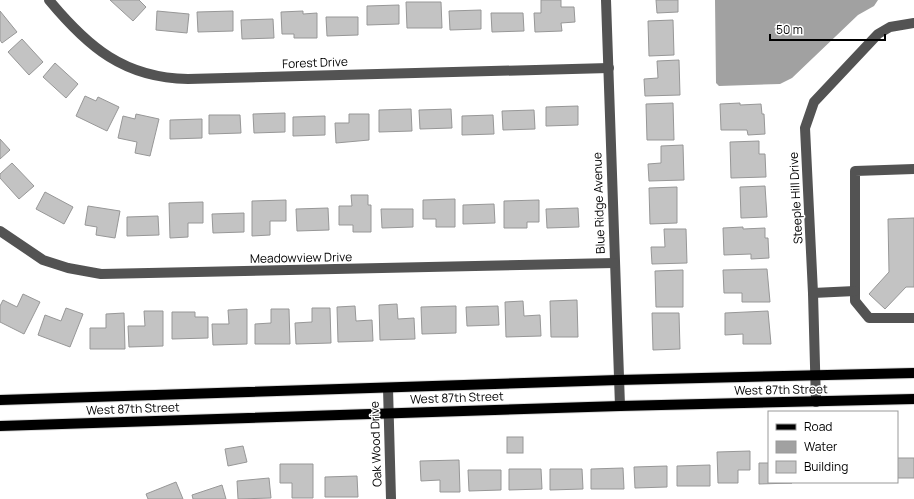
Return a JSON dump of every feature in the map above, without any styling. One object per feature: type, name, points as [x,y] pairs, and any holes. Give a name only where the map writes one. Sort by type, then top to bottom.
[{"type":"main road","name":"West 87th Street","points":[[0,400],[618,380],[914,373]]},
{"type":"main road","name":"West 87th Street","points":[[0,426],[620,406],[914,399]]},
{"type":"street","name":"Forest Drive","points":[[49,0],[89,41],[111,59],[129,69],[166,78],[188,80],[609,68]]},
{"type":"street","name":"Blue Ridge Avenue","points":[[606,0],[620,406]]},
{"type":"street","name":"Steeple Hill Drive","points":[[816,402],[813,293],[805,136],[806,120],[814,102],[878,34],[890,27],[914,23]]},
{"type":"street","points":[[914,169],[855,171],[855,302],[869,318],[914,318]]},
{"type":"street","name":"Meadowview Drive","points":[[0,231],[43,260],[68,268],[101,274],[614,263]]},
{"type":"street","points":[[813,293],[855,291]]},
{"type":"street","name":"Oak Wood Drive","points":[[388,388],[391,499]]},
{"type":"water","points":[[715,0],[878,0],[874,6],[858,15],[792,78],[780,84],[719,86],[716,83]]},
{"type":"building","points":[[110,0],[139,0],[146,7],[133,21]]},
{"type":"building","points":[[541,0],[561,0],[561,7],[574,7],[575,22],[561,23],[562,31],[535,32],[534,13],[541,13]]},
{"type":"building","points":[[656,0],[678,0],[678,12],[657,13]]},
{"type":"building","points":[[406,2],[441,2],[442,28],[407,28]]},
{"type":"building","points":[[399,5],[399,24],[367,25],[367,6]]},
{"type":"building","points":[[481,10],[481,29],[450,30],[449,11]]},
{"type":"building","points":[[0,11],[17,32],[2,43],[0,40]]},
{"type":"building","points":[[157,11],[189,14],[187,33],[156,30]]},
{"type":"building","points":[[233,11],[233,31],[198,32],[197,12]]},
{"type":"building","points":[[303,11],[303,14],[317,13],[317,38],[294,38],[294,34],[282,34],[281,12]]},
{"type":"building","points":[[491,13],[523,13],[524,31],[492,32]]},
{"type":"building","points":[[326,17],[358,17],[358,35],[327,36]]},
{"type":"building","points":[[273,19],[274,38],[242,39],[241,20]]},
{"type":"building","points":[[673,20],[674,55],[649,56],[648,21]]},
{"type":"building","points":[[22,39],[43,62],[29,75],[8,52]]},
{"type":"building","points":[[679,60],[680,95],[645,96],[644,79],[658,78],[657,61]]},
{"type":"building","points":[[55,63],[78,84],[66,98],[43,77]]},
{"type":"building","points":[[85,96],[96,101],[98,97],[119,107],[107,131],[76,116]]},
{"type":"building","points":[[673,103],[674,140],[647,140],[646,104]]},
{"type":"building","points":[[740,103],[740,105],[761,104],[762,114],[764,114],[765,134],[748,135],[747,130],[721,130],[720,104]]},
{"type":"building","points":[[578,106],[578,125],[546,126],[546,107]]},
{"type":"building","points":[[411,109],[412,131],[379,132],[379,110]]},
{"type":"building","points":[[451,109],[452,128],[420,129],[419,110]]},
{"type":"building","points":[[534,110],[535,129],[503,130],[502,111]]},
{"type":"building","points":[[285,113],[285,132],[254,133],[253,114]]},
{"type":"building","points":[[136,114],[159,119],[150,156],[135,153],[137,142],[118,138],[123,116],[135,119]]},
{"type":"building","points":[[349,114],[369,114],[369,140],[336,143],[335,123],[349,123]]},
{"type":"building","points":[[209,115],[240,115],[241,133],[209,134]]},
{"type":"building","points":[[493,115],[494,134],[462,135],[462,116]]},
{"type":"building","points":[[325,116],[325,135],[293,136],[293,117]]},
{"type":"building","points":[[202,119],[202,138],[170,139],[170,120]]},
{"type":"building","points":[[0,139],[10,150],[0,159]]},
{"type":"building","points":[[759,141],[759,154],[765,154],[766,177],[731,178],[730,142]]},
{"type":"building","points":[[683,145],[684,180],[649,181],[648,164],[661,163],[661,146]]},
{"type":"building","points":[[12,163],[34,186],[19,199],[0,178],[0,174]]},
{"type":"building","points":[[765,186],[767,217],[741,218],[740,187]]},
{"type":"building","points":[[677,187],[677,223],[650,224],[649,188]]},
{"type":"building","points":[[45,192],[73,207],[64,224],[36,209]]},
{"type":"building","points":[[351,195],[368,195],[368,205],[371,205],[371,232],[353,232],[353,225],[339,225],[339,206],[352,206]]},
{"type":"building","points":[[455,199],[455,227],[436,227],[436,219],[423,219],[423,200]]},
{"type":"building","points":[[286,200],[286,221],[270,221],[270,235],[252,236],[252,201]]},
{"type":"building","points":[[539,200],[539,222],[527,222],[527,228],[504,228],[504,201]]},
{"type":"building","points":[[203,202],[203,223],[188,223],[188,237],[170,238],[169,203]]},
{"type":"building","points":[[494,204],[495,223],[463,224],[463,205]]},
{"type":"building","points":[[88,206],[120,211],[115,238],[96,235],[97,227],[85,225]]},
{"type":"building","points":[[328,208],[329,230],[297,231],[296,209]]},
{"type":"building","points":[[578,208],[579,227],[547,228],[546,209]]},
{"type":"building","points":[[381,209],[413,209],[413,227],[382,228]]},
{"type":"building","points":[[244,213],[244,232],[213,233],[212,214]]},
{"type":"building","points":[[158,216],[159,235],[127,236],[127,217]]},
{"type":"building","points":[[914,218],[914,287],[906,287],[885,309],[869,294],[889,272],[888,219]]},
{"type":"building","points":[[743,227],[743,229],[765,228],[765,238],[768,238],[769,258],[751,259],[751,254],[724,255],[723,228]]},
{"type":"building","points":[[664,229],[686,229],[687,263],[652,264],[651,247],[665,247]]},
{"type":"building","points":[[767,269],[770,302],[742,302],[742,293],[724,293],[723,270]]},
{"type":"building","points":[[683,270],[683,307],[656,307],[655,271]]},
{"type":"building","points":[[23,294],[40,302],[24,334],[0,322],[0,306],[3,300],[17,307]]},
{"type":"building","points":[[577,300],[578,337],[551,337],[550,301]]},
{"type":"building","points":[[523,301],[524,316],[540,315],[541,336],[506,337],[505,302]]},
{"type":"building","points":[[397,304],[398,319],[414,318],[415,339],[380,340],[379,305]]},
{"type":"building","points":[[355,306],[356,321],[372,320],[373,341],[338,342],[337,307]]},
{"type":"building","points":[[456,306],[456,333],[422,334],[421,307]]},
{"type":"building","points":[[498,306],[499,325],[467,326],[466,307]]},
{"type":"building","points":[[66,308],[83,314],[70,347],[38,335],[45,315],[61,321]]},
{"type":"building","points":[[312,308],[330,308],[331,343],[296,344],[295,323],[312,322]]},
{"type":"building","points":[[247,309],[247,344],[213,345],[212,324],[229,324],[228,310]]},
{"type":"building","points":[[271,309],[289,309],[290,344],[255,344],[255,324],[271,323]]},
{"type":"building","points":[[144,311],[163,311],[163,346],[129,347],[128,326],[145,326]]},
{"type":"building","points":[[768,311],[771,344],[743,344],[743,334],[725,335],[725,313]]},
{"type":"building","points":[[172,312],[195,312],[195,317],[208,317],[208,338],[172,339]]},
{"type":"building","points":[[124,313],[125,349],[90,349],[90,328],[106,328],[106,314]]},
{"type":"building","points":[[652,313],[679,313],[680,349],[653,350]]},
{"type":"building","points":[[507,437],[523,437],[523,453],[507,453]]},
{"type":"building","points":[[243,446],[247,462],[228,466],[225,449]]},
{"type":"building","points":[[750,451],[750,470],[738,470],[738,483],[718,483],[717,452]]},
{"type":"building","points":[[898,458],[914,458],[914,478],[898,478]]},
{"type":"building","points":[[459,460],[460,492],[440,492],[440,480],[421,481],[420,461]]},
{"type":"building","points":[[759,463],[768,463],[768,483],[792,483],[759,484]]},
{"type":"building","points":[[280,464],[313,464],[313,498],[292,498],[292,483],[280,483]]},
{"type":"building","points":[[710,465],[710,486],[677,486],[677,466]]},
{"type":"building","points":[[667,466],[667,487],[635,488],[634,467]]},
{"type":"building","points":[[623,468],[624,489],[591,489],[591,469]]},
{"type":"building","points":[[509,469],[541,469],[542,489],[509,490]]},
{"type":"building","points":[[550,469],[582,469],[583,489],[550,490]]},
{"type":"building","points":[[468,470],[501,470],[501,490],[469,491]]},
{"type":"building","points":[[357,476],[358,497],[325,497],[325,477]]},
{"type":"building","points":[[269,478],[271,498],[238,499],[237,481]]},
{"type":"building","points":[[176,482],[183,499],[148,499],[146,494]]},
{"type":"building","points":[[222,485],[226,499],[193,499],[192,495]]}]
